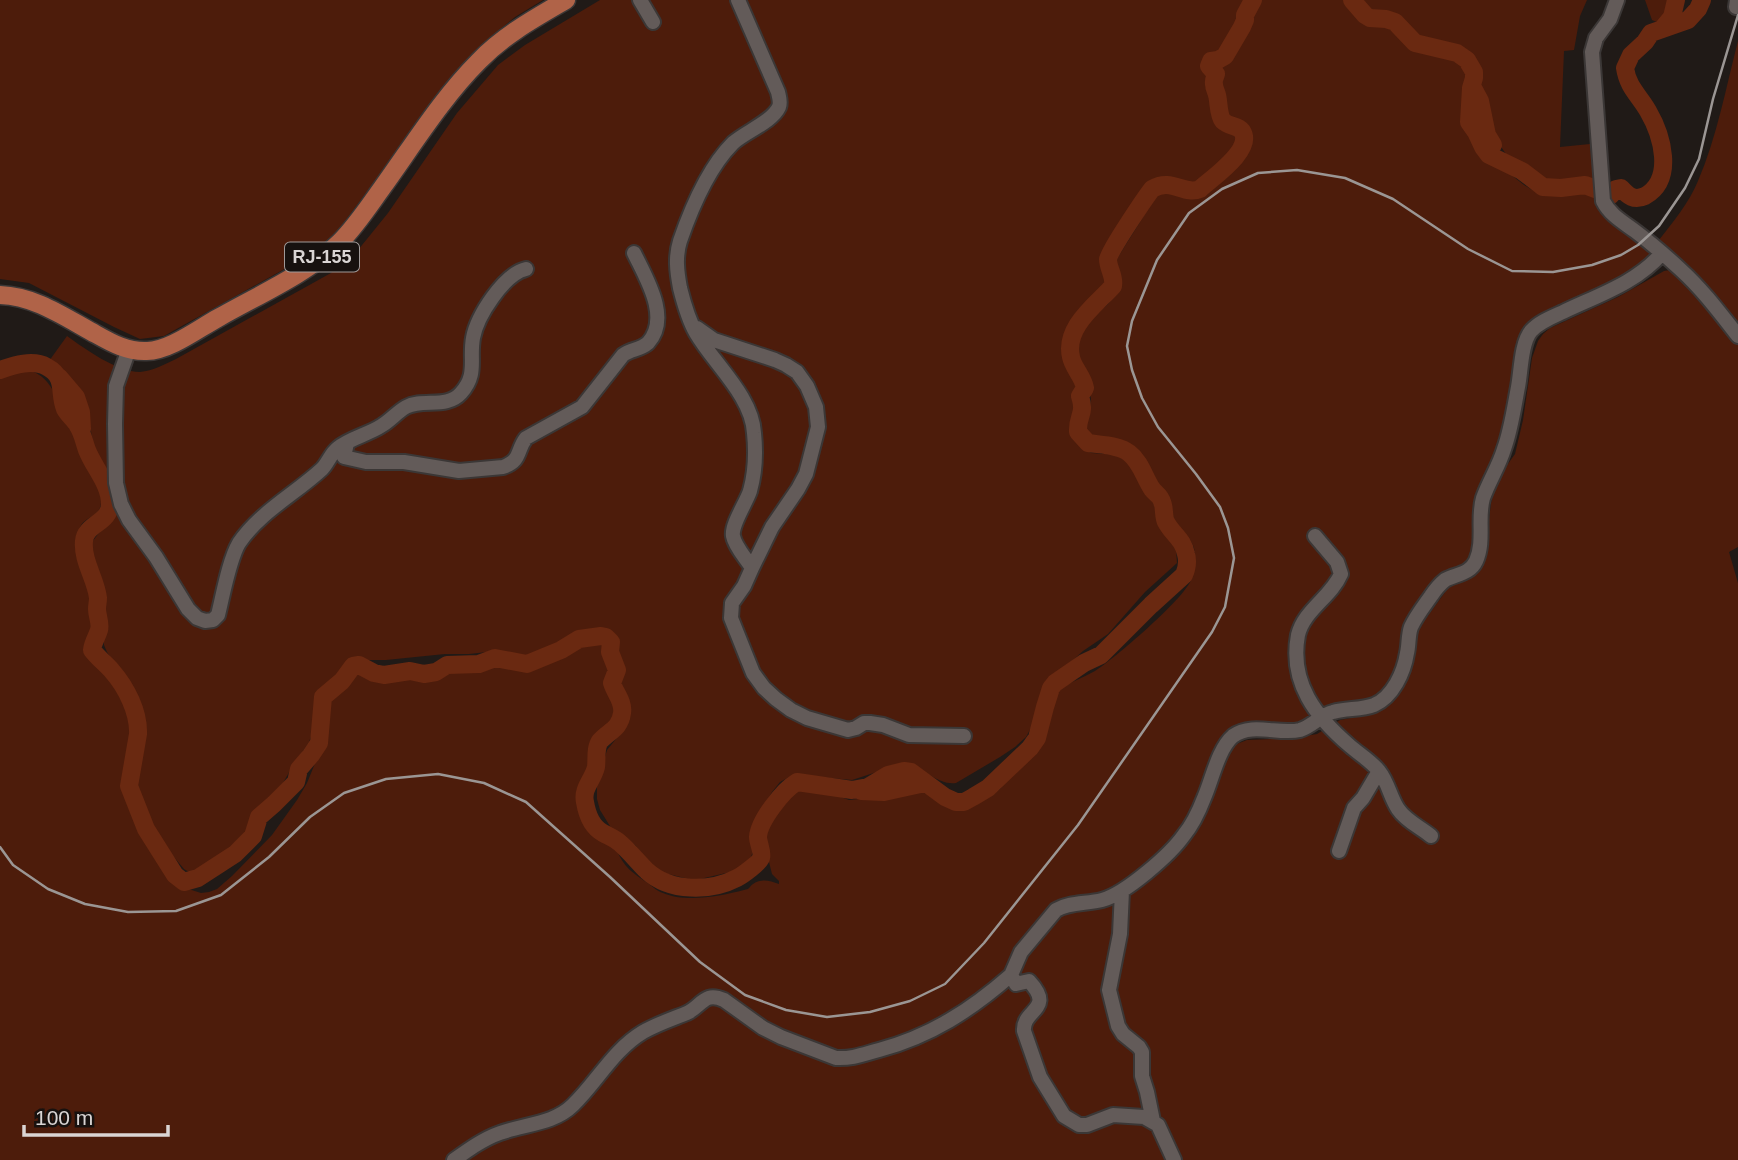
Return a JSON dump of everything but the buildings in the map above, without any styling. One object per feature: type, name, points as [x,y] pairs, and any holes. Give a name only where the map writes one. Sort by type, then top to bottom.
[{"type":"main road","name":"RJ-155","points":[[0,295],[28,298],[112,343],[129,349],[150,351],[173,343],[271,289],[327,253],[355,225],[442,106],[478,62],[515,30],[566,0]]},
{"type":"street","points":[[640,0],[653,22]]},
{"type":"street","points":[[738,0],[778,92],[779,106],[775,113],[735,142],[724,154],[694,205],[677,251],[678,280],[690,321],[701,341],[742,397],[754,429],[754,471],[733,532],[735,541],[752,568]]},
{"type":"street","points":[[1617,0],[1610,19],[1596,38],[1592,51],[1603,201],[1612,214],[1684,272],[1738,336]]},
{"type":"street","points":[[347,443],[344,457],[366,462],[404,462],[459,471],[510,465],[520,453],[526,438],[582,407],[623,355],[640,349],[654,335],[657,328],[656,306],[634,253]]},
{"type":"street","points":[[454,1160],[496,1134],[559,1116],[578,1100],[597,1075],[629,1042],[643,1032],[690,1011],[709,997],[724,1000],[763,1028],[781,1037],[836,1058],[846,1059],[894,1046],[940,1026],[983,999],[1011,975],[1021,952],[1056,910],[1062,906],[1104,900],[1122,891],[1170,852],[1184,837],[1194,820],[1222,754],[1234,736],[1251,729],[1283,732],[1302,729],[1334,712],[1371,706],[1382,701],[1404,668],[1409,634],[1415,620],[1439,586],[1467,570],[1476,561],[1481,537],[1483,498],[1505,447],[1529,333],[1549,318],[1634,277],[1654,263],[1662,253]]},
{"type":"street","points":[[129,349],[116,386],[114,424],[116,483],[121,504],[188,609],[197,618],[214,620],[218,615],[238,545],[265,516],[324,467],[338,448],[377,429],[409,405],[447,401],[461,394],[473,372],[473,338],[482,315],[505,283],[518,271],[526,269]]},
{"type":"street","points":[[690,321],[714,340],[775,360],[797,372],[807,386],[816,407],[818,427],[806,474],[772,527],[744,586],[732,603],[731,618],[753,673],[776,699],[807,718],[848,730],[870,723],[909,735],[964,736]]},
{"type":"street","points":[[1315,536],[1337,562],[1341,574],[1333,588],[1305,619],[1299,633],[1297,672],[1306,697],[1351,747],[1379,771],[1402,815],[1432,836]]},
{"type":"street","points":[[1339,851],[1354,808],[1379,771]]},
{"type":"street","points":[[1122,891],[1120,934],[1109,990],[1118,1026],[1142,1052],[1142,1076],[1153,1121]]},
{"type":"street","points":[[1011,975],[1016,984],[1026,981],[1032,984],[1039,999],[1039,1006],[1026,1018],[1024,1031],[1040,1077],[1064,1116],[1079,1125],[1087,1125],[1113,1115],[1144,1117],[1153,1121],[1162,1132],[1174,1160]]},
{"type":"shaded area","points":[[0,0],[543,0],[515,17],[474,54],[336,233],[306,257],[164,336],[140,339],[29,283],[0,279]]},
{"type":"shaded area","points":[[600,0],[1248,0],[1225,49],[1206,62],[1211,76],[1217,118],[1222,125],[1239,136],[1241,141],[1222,164],[1197,185],[1171,181],[1148,185],[1106,251],[1109,283],[1077,317],[1066,339],[1065,351],[1069,366],[1078,383],[1078,404],[1070,428],[1072,435],[1091,453],[1120,455],[1130,461],[1152,500],[1162,528],[1176,550],[1177,563],[1145,592],[1108,634],[1054,674],[1044,690],[1032,726],[1026,737],[1015,747],[956,783],[938,780],[911,764],[852,780],[798,775],[789,777],[780,782],[772,792],[753,825],[753,851],[750,860],[739,870],[700,879],[660,872],[635,845],[613,831],[600,810],[597,784],[607,750],[621,733],[626,714],[619,684],[622,665],[616,641],[604,629],[570,635],[567,639],[527,657],[487,652],[350,662],[320,693],[316,722],[309,742],[283,783],[253,815],[245,833],[203,867],[189,872],[156,836],[135,782],[142,741],[140,716],[128,685],[104,645],[103,602],[91,551],[92,542],[113,515],[112,489],[95,452],[87,411],[81,396],[74,383],[49,361],[67,336],[121,368],[140,372],[150,370],[176,359],[331,273],[354,255],[388,213],[457,113],[498,65],[525,45]]},
{"type":"shaded area","points":[[1259,0],[1347,0],[1365,19],[1388,28],[1407,43],[1461,60],[1469,73],[1465,86],[1463,121],[1483,156],[1539,194],[1586,190],[1598,193],[1617,226],[1657,254],[1646,264],[1521,336],[1474,554],[1464,567],[1443,576],[1402,653],[1393,680],[1378,698],[1295,726],[1242,725],[1227,732],[1234,745],[1247,740],[1317,734],[1340,720],[1367,715],[1387,706],[1398,693],[1418,631],[1424,621],[1448,588],[1471,577],[1482,567],[1495,486],[1515,454],[1532,358],[1538,341],[1550,328],[1670,270],[1683,279],[1738,342],[1738,547],[1729,552],[1738,583],[1738,1160],[0,1160],[0,375],[27,370],[46,381],[76,434],[99,488],[99,510],[81,526],[78,540],[94,598],[96,629],[88,647],[88,654],[92,661],[111,675],[129,708],[134,729],[126,771],[127,800],[152,853],[176,885],[201,893],[217,889],[272,835],[307,783],[325,730],[328,700],[353,676],[359,674],[383,679],[410,674],[423,678],[457,668],[491,664],[527,671],[564,654],[577,643],[601,640],[607,645],[607,654],[613,665],[608,691],[617,705],[618,715],[596,739],[592,771],[581,790],[582,810],[595,836],[602,842],[614,844],[624,864],[636,875],[657,890],[672,896],[714,896],[747,889],[756,882],[763,881],[779,884],[772,874],[763,838],[769,818],[795,787],[811,786],[849,800],[921,792],[956,809],[987,798],[1000,789],[1040,740],[1047,708],[1057,690],[1095,671],[1117,654],[1176,601],[1191,580],[1194,548],[1177,526],[1170,502],[1157,485],[1147,464],[1129,447],[1098,440],[1086,430],[1085,423],[1091,400],[1076,351],[1076,341],[1088,318],[1110,302],[1118,283],[1117,259],[1158,192],[1168,188],[1190,196],[1207,193],[1223,181],[1247,151],[1249,140],[1246,130],[1225,115],[1218,68],[1235,49]]},
{"type":"shaded area","points":[[1359,0],[1587,0],[1580,16],[1574,50],[1564,51],[1560,147],[1590,144],[1594,181],[1549,183],[1525,165],[1508,157],[1493,135],[1488,106],[1477,86],[1475,66],[1468,54],[1462,49],[1419,40],[1394,16],[1375,13],[1363,6]]},
{"type":"shaded area","points":[[1645,0],[1674,0],[1669,17],[1661,24],[1652,20]]},
{"type":"shaded area","points":[[1738,41],[1738,329],[1687,266],[1659,240],[1690,197],[1705,164]]},
{"type":"waterway","points":[[0,370],[30,363],[53,371],[60,381],[65,409],[80,429],[90,457],[107,490],[109,510],[102,520],[88,531],[84,541],[85,556],[98,598],[99,627],[92,650],[110,668],[131,700],[138,734],[129,786],[146,829],[175,875],[184,882],[198,878],[235,854],[253,836],[259,817],[296,782],[299,769],[319,743],[323,697],[342,681],[353,666],[359,665],[384,675],[410,671],[424,674],[436,672],[447,665],[479,664],[495,658],[527,664],[561,650],[579,639],[601,636],[611,642],[610,652],[617,670],[612,683],[622,709],[619,723],[597,747],[596,767],[584,797],[591,820],[599,830],[619,842],[656,878],[691,888],[726,883],[760,860],[759,830],[779,799],[797,782],[852,790],[868,787],[888,775],[904,771],[911,772],[956,802],[964,802],[988,788],[1037,738],[1051,688],[1055,683],[1101,655],[1184,575],[1187,562],[1185,549],[1166,522],[1161,500],[1137,461],[1120,448],[1088,443],[1078,432],[1082,411],[1080,396],[1085,388],[1072,361],[1070,346],[1072,336],[1083,317],[1113,286],[1108,259],[1152,189],[1166,185],[1194,191],[1200,189],[1230,163],[1242,147],[1242,131],[1225,123],[1221,118],[1214,83],[1216,74],[1209,66],[1211,61],[1225,56],[1242,27],[1253,0]]},
{"type":"waterway","points":[[1352,0],[1370,18],[1395,22],[1415,43],[1457,53],[1467,60],[1474,72],[1469,122],[1489,155],[1522,171],[1543,187],[1585,185],[1611,195],[1621,188],[1634,198],[1645,196],[1654,188],[1660,179],[1663,156],[1658,132],[1645,105],[1631,86],[1625,68],[1631,55],[1651,33],[1688,20],[1702,0]]},
{"type":"waterway","points":[[1662,29],[1672,17],[1676,0]]},
{"type":"waterway","points":[[1472,86],[1480,101],[1487,135],[1493,145]]},
{"type":"waterway","points":[[59,377],[76,397],[81,412],[82,429]]},
{"type":"waterway","points":[[861,791],[884,792],[925,783]]},
{"type":"railway","points":[[0,847],[13,865],[48,889],[85,904],[128,912],[176,911],[221,895],[269,857],[310,817],[344,793],[386,779],[438,774],[484,783],[526,802],[700,962],[745,995],[786,1010],[827,1017],[870,1012],[910,1001],[945,984],[984,943],[1078,825],[1212,632],[1225,607],[1234,558],[1228,528],[1220,507],[1158,427],[1142,398],[1127,346],[1132,321],[1157,260],[1189,213],[1222,189],[1258,173],[1297,170],[1345,178],[1393,199],[1468,249],[1512,271],[1553,272],[1592,265],[1621,255],[1638,245],[1659,226],[1685,188],[1699,159],[1713,99],[1738,15]]}]
